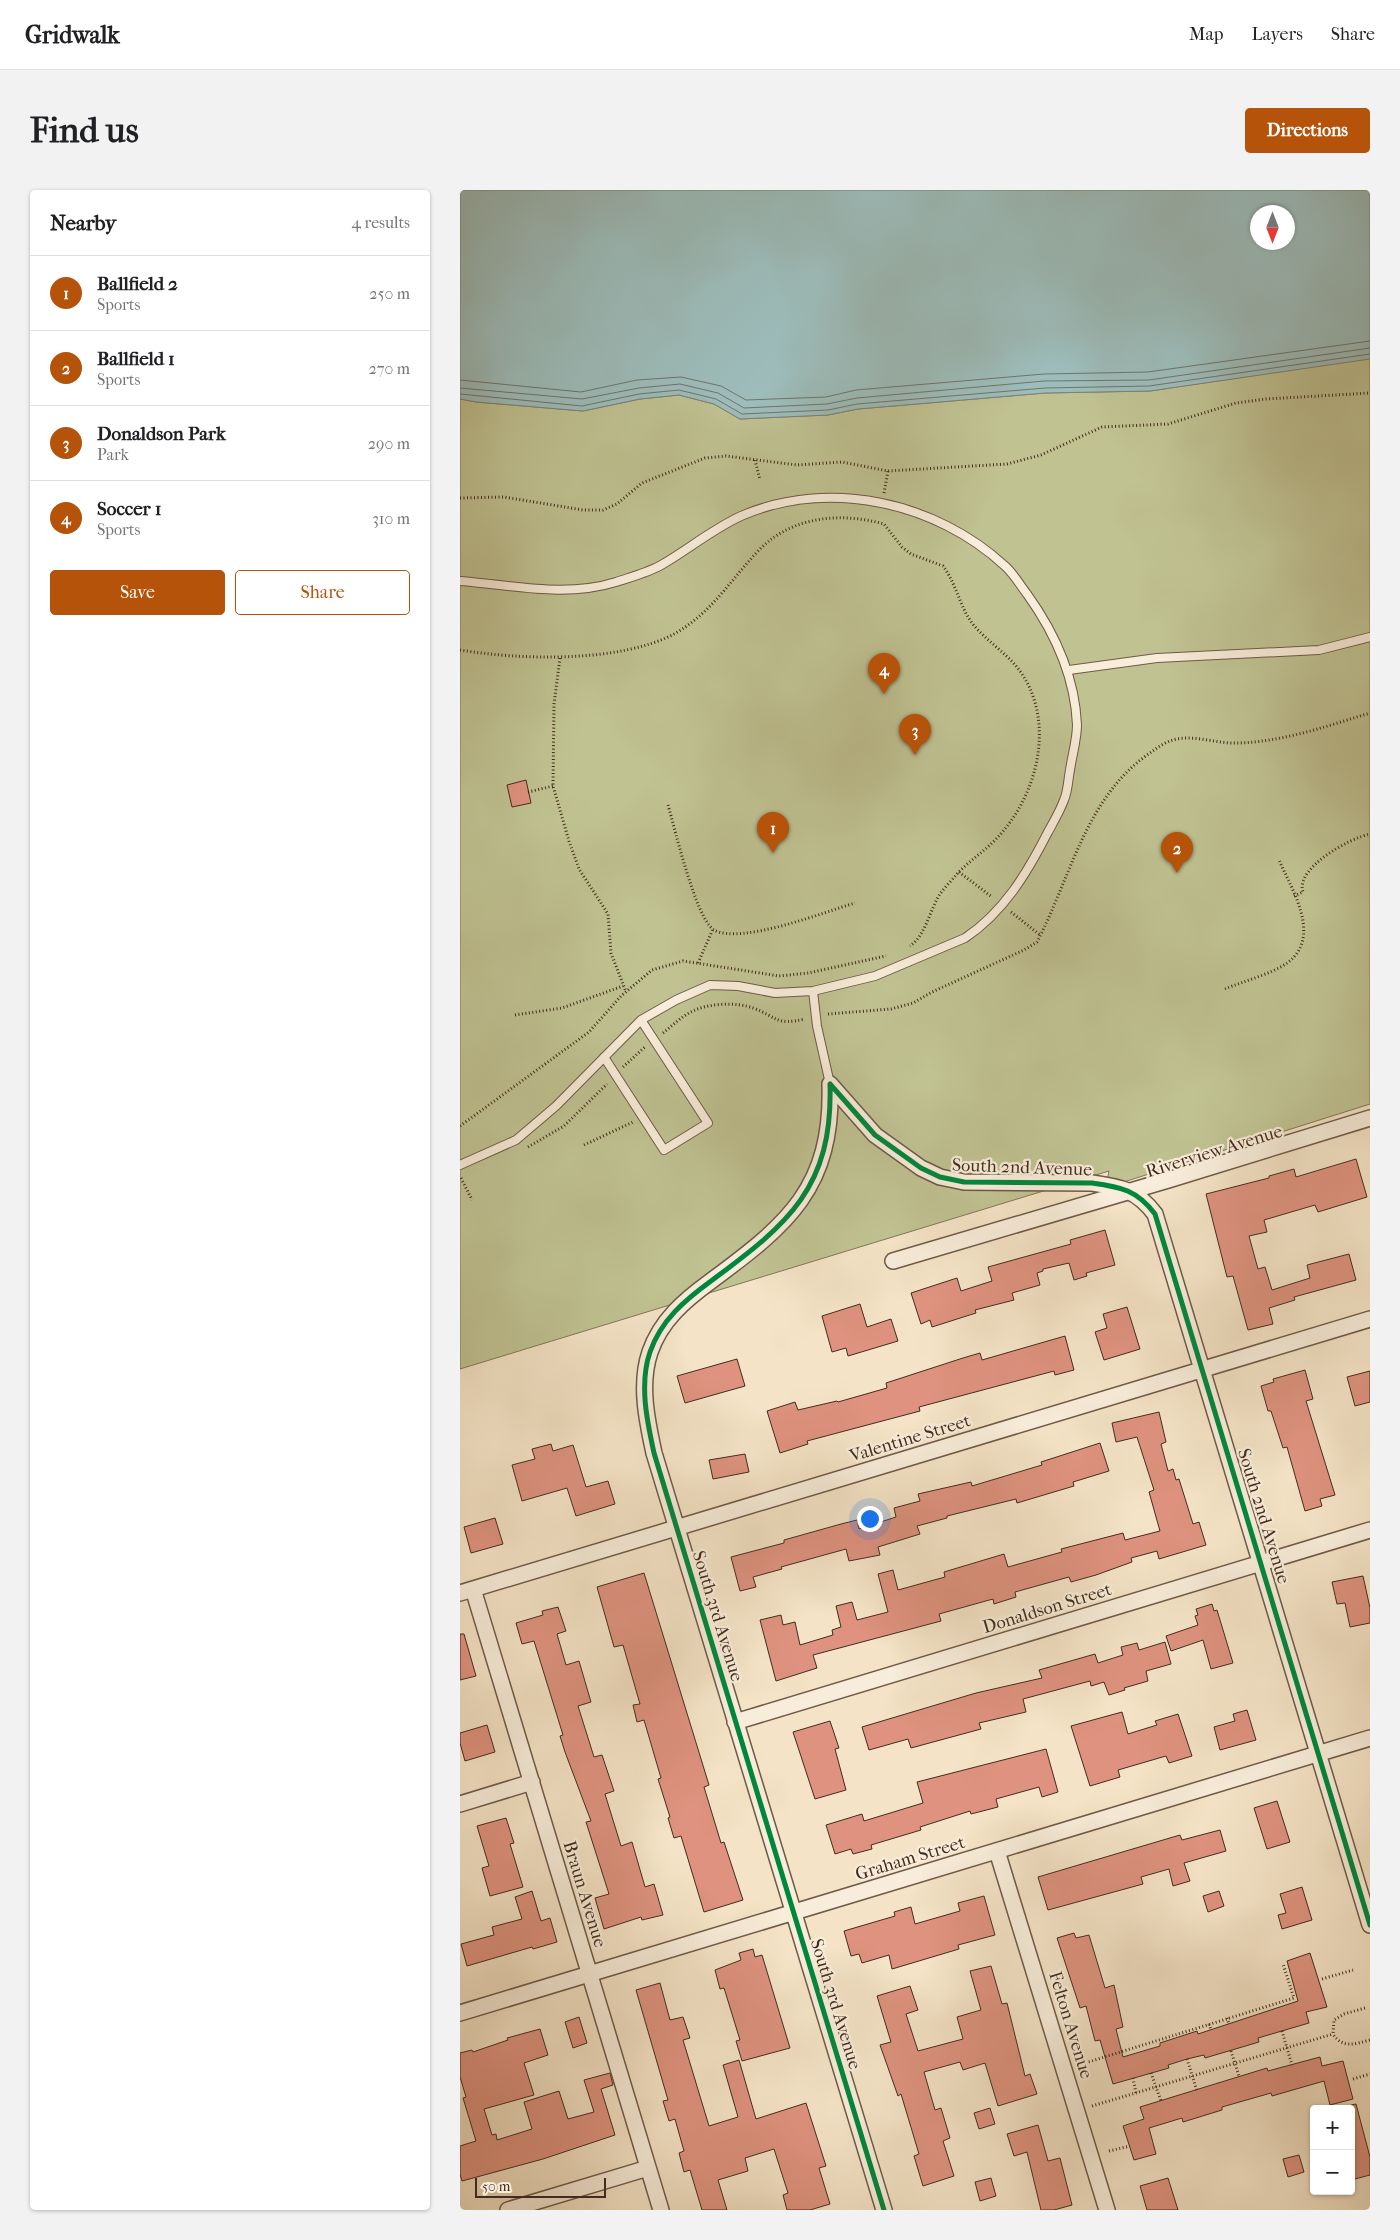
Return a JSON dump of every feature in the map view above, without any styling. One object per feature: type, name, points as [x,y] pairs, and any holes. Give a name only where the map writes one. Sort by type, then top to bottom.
[{"type":"street","name":"South 2nd Avenue","points":[[830,1084],[875,1135],[921,1168],[940,1177],[964,1182],[1092,1183],[1130,1191],[1145,1201],[1155,1214],[1200,1370],[1370,1925]]},
{"type":"street","name":"South 3rd Avenue","points":[[830,1084],[831,1116],[826,1140],[818,1166],[803,1198],[774,1232],[691,1296],[664,1324],[649,1354],[645,1390],[647,1417],[654,1453],[884,2210]]},
{"type":"street","name":"Riverview Avenue","points":[[894,1261],[1370,1118]]},
{"type":"street","name":"Valentine Street","points":[[467,1591],[1370,1319]]},
{"type":"street","name":"Donaldson Street","points":[[735,1722],[1370,1530]]},
{"type":"street","name":"Braun Avenue","points":[[467,1591],[532,1782],[661,2210]]},
{"type":"street","name":"Graham Street","points":[[460,2012],[1370,1738]]},
{"type":"street","points":[[460,1804],[532,1782]]},
{"type":"street","name":"Felton Avenue","points":[[996,1851],[1107,2210]]},
{"type":"street","points":[[508,2210],[648,2168]]},
{"type":"lane","points":[[460,581],[555,591],[614,583],[661,565],[708,532],[769,505],[817,497],[874,502],[907,509],[944,523],[982,546],[1008,568],[1041,614],[1069,670],[1077,727],[1065,799],[1034,860],[1003,906],[976,931],[965,938],[875,976],[814,991],[775,993],[738,986],[710,986],[659,1009],[641,1020],[556,1106],[516,1140],[460,1165]]},
{"type":"lane","points":[[1069,670],[1157,658],[1319,650],[1370,637]]},
{"type":"lane","points":[[814,991],[816,1016],[830,1084]]},
{"type":"lane","points":[[604,1057],[664,1150],[708,1123],[641,1020]]},
{"type":"path","points":[[460,498],[504,497],[584,510],[603,510],[617,504],[642,483],[705,458],[726,456],[797,465],[842,462],[895,472],[1007,464],[1042,455],[1102,427],[1168,424],[1236,404],[1266,399],[1370,393]]},
{"type":"path","points":[[755,460],[760,480]]},
{"type":"path","points":[[460,650],[479,654],[560,658],[610,653],[656,641],[673,634],[704,614],[761,548],[784,531],[805,521],[838,518],[884,524],[902,547],[911,554],[943,566],[972,623],[1013,663],[1025,681],[1036,707],[1040,723],[1040,748],[1026,794],[1012,818],[998,837],[959,872],[940,895],[913,944],[904,951]]},
{"type":"path","points":[[560,658],[554,704],[553,786],[569,841],[580,869],[608,914],[611,953],[626,992]]},
{"type":"path","points":[[527,1147],[564,1126],[640,1049],[692,1011],[722,1005],[752,1007],[773,1019],[783,1022],[816,1016],[891,1009],[913,1003],[947,984],[1024,950],[1037,942],[1090,823],[1128,770],[1163,744],[1181,738],[1223,742],[1257,741],[1316,729],[1370,713]]},
{"type":"path","points":[[528,792],[553,786]]},
{"type":"path","points":[[668,805],[699,908],[713,929],[726,934],[746,934],[855,903]]},
{"type":"path","points":[[1294,896],[1303,892],[1303,879],[1309,870],[1338,847],[1360,836],[1370,834]]},
{"type":"path","points":[[1225,989],[1283,965],[1292,959],[1304,935],[1303,918],[1279,860]]},
{"type":"path","points":[[698,963],[713,929]]},
{"type":"path","points":[[460,1126],[589,1032],[626,992],[652,970],[683,962],[779,976],[846,966],[894,954]]},
{"type":"path","points":[[515,1015],[562,1008],[624,986]]},
{"type":"path","points":[[584,1145],[624,1128],[642,1116]]},
{"type":"path","points":[[468,1174],[460,1179],[472,1200]]},
{"type":"path","points":[[1082,2064],[1157,2043],[1227,2018],[1289,2002],[1294,1998],[1283,1964]]},
{"type":"path","points":[[1322,1979],[1353,1970]]},
{"type":"path","points":[[1365,2008],[1344,2014],[1334,2020],[1333,2034],[1339,2042],[1348,2045],[1370,2040]]},
{"type":"path","points":[[1227,2018],[1229,2024]]},
{"type":"path","points":[[1209,2024],[1211,2030]]},
{"type":"path","points":[[1282,2031],[1292,2065]]},
{"type":"path","points":[[1077,2110],[1333,2034]]},
{"type":"path","points":[[1231,2050],[1239,2076]]},
{"type":"path","points":[[1187,2059],[1197,2091]]},
{"type":"path","points":[[1150,2073],[1161,2101]]},
{"type":"path","points":[[1353,2079],[1370,2074]]},
{"type":"path","points":[[1133,2078],[1136,2093]]},
{"type":"path","points":[[1108,2151],[1130,2146]]},
{"type":"green space","points":[[1370,358],[1370,1104],[1111,1186],[1108,1176],[1109,1171],[460,1369],[460,399],[583,411],[640,399],[679,395],[714,404],[740,419],[828,415],[858,409],[1045,393],[1150,391]]},
{"type":"water","points":[[460,190],[1370,190],[1370,359],[1150,391],[1045,393],[858,409],[828,415],[740,419],[714,404],[679,395],[640,399],[583,411],[460,399]]},
{"type":"building","points":[[526,780],[531,803],[512,807],[507,785]]},
{"type":"building","points":[[1356,1159],[1367,1197],[1318,1212],[1315,1205],[1264,1220],[1267,1232],[1249,1236],[1258,1269],[1265,1267],[1272,1290],[1310,1278],[1307,1265],[1349,1254],[1356,1280],[1294,1297],[1295,1300],[1269,1308],[1273,1324],[1248,1330],[1233,1276],[1227,1277],[1206,1194],[1269,1178],[1269,1176],[1294,1169],[1296,1177]]},
{"type":"building","points":[[1105,1230],[1115,1265],[1086,1273],[1087,1276],[1074,1280],[1069,1263],[1043,1269],[1043,1271],[1037,1273],[1040,1285],[1012,1293],[1014,1300],[975,1310],[976,1313],[932,1327],[930,1320],[921,1324],[911,1293],[957,1278],[961,1291],[992,1281],[988,1267],[1071,1244],[1070,1240]]},
{"type":"building","points":[[860,1304],[867,1327],[891,1319],[898,1341],[848,1356],[846,1348],[832,1352],[822,1316]]},
{"type":"building","points":[[1127,1307],[1140,1349],[1104,1360],[1095,1332],[1107,1328],[1103,1314]]},
{"type":"building","points":[[1065,1336],[1074,1370],[1055,1375],[1054,1371],[919,1407],[920,1411],[807,1441],[808,1444],[780,1453],[767,1411],[795,1402],[798,1410],[838,1402],[887,1388],[886,1383],[980,1353],[982,1360]]},
{"type":"building","points":[[737,1359],[745,1386],[685,1403],[677,1376]]},
{"type":"building","points":[[1305,1370],[1313,1399],[1306,1401],[1335,1495],[1320,1499],[1322,1506],[1305,1511],[1287,1447],[1283,1448],[1271,1411],[1268,1411],[1261,1386],[1274,1382],[1273,1379]]},
{"type":"building","points":[[1370,1371],[1370,1402],[1355,1406],[1347,1377]]},
{"type":"building","points":[[1159,1412],[1166,1442],[1161,1444],[1168,1471],[1173,1469],[1176,1480],[1179,1479],[1193,1524],[1199,1522],[1206,1545],[1159,1559],[1157,1551],[1131,1558],[1132,1562],[1096,1575],[1071,1582],[1069,1577],[1015,1592],[1016,1597],[994,1604],[993,1599],[939,1614],[941,1621],[813,1655],[817,1668],[776,1681],[760,1620],[781,1615],[783,1625],[795,1622],[800,1645],[833,1635],[832,1630],[841,1627],[836,1606],[852,1602],[857,1620],[888,1612],[878,1574],[893,1570],[898,1590],[945,1577],[944,1572],[1004,1554],[1008,1567],[1062,1552],[1061,1549],[1123,1533],[1125,1540],[1160,1531],[1149,1492],[1154,1490],[1137,1437],[1116,1442],[1112,1423]]},
{"type":"building","points":[[1100,1443],[1109,1471],[1073,1482],[1074,1486],[1017,1503],[1016,1499],[947,1516],[947,1518],[917,1526],[920,1534],[878,1547],[880,1555],[849,1561],[846,1549],[781,1567],[782,1569],[753,1577],[756,1587],[740,1591],[731,1557],[784,1543],[784,1540],[857,1520],[859,1529],[896,1517],[894,1508],[920,1501],[918,1494],[971,1482],[972,1486],[1042,1465],[1041,1462]]},
{"type":"building","points":[[551,1444],[553,1451],[573,1445],[586,1487],[608,1481],[615,1504],[576,1516],[567,1488],[522,1501],[512,1465],[535,1459],[532,1449]]},
{"type":"building","points":[[745,1454],[749,1472],[713,1479],[709,1460]]},
{"type":"building","points":[[495,1518],[503,1544],[471,1553],[464,1527]]},
{"type":"building","points":[[644,1573],[709,1785],[704,1787],[721,1843],[724,1842],[743,1900],[704,1912],[681,1836],[674,1838],[668,1818],[670,1817],[658,1779],[661,1778],[644,1720],[637,1722],[633,1705],[640,1704],[623,1645],[614,1647],[597,1587]]},
{"type":"building","points":[[1363,1576],[1370,1608],[1370,1623],[1350,1627],[1345,1603],[1337,1604],[1332,1582]]},
{"type":"building","points":[[1212,1604],[1214,1611],[1217,1610],[1233,1663],[1211,1669],[1203,1640],[1171,1651],[1166,1636],[1198,1625],[1195,1616],[1198,1615],[1196,1609]]},
{"type":"building","points":[[558,1607],[566,1631],[557,1634],[566,1665],[579,1661],[591,1702],[578,1706],[594,1757],[602,1755],[614,1791],[605,1794],[621,1846],[632,1842],[645,1887],[654,1884],[663,1915],[642,1920],[641,1917],[604,1929],[595,1898],[609,1894],[586,1822],[591,1821],[565,1752],[560,1736],[563,1735],[534,1641],[522,1644],[516,1623],[543,1615],[542,1611]]},
{"type":"building","points":[[460,1634],[464,1634],[476,1676],[460,1680]]},
{"type":"building","points":[[1165,1642],[1171,1664],[1146,1671],[1148,1681],[1124,1688],[1125,1690],[1109,1695],[1104,1682],[1091,1686],[1090,1681],[1023,1699],[1026,1712],[979,1723],[981,1729],[911,1748],[908,1739],[869,1750],[862,1727],[976,1693],[1042,1678],[1039,1670],[1095,1654],[1098,1663],[1123,1655],[1121,1647],[1137,1643],[1139,1650]]},
{"type":"building","points":[[1247,1710],[1256,1740],[1220,1750],[1214,1727],[1235,1721],[1233,1714]]},
{"type":"building","points":[[1122,1712],[1128,1734],[1157,1725],[1155,1721],[1178,1714],[1192,1756],[1169,1763],[1166,1756],[1118,1770],[1120,1777],[1090,1786],[1071,1726]]},
{"type":"building","points":[[830,1721],[839,1748],[835,1749],[846,1790],[815,1799],[793,1732]]},
{"type":"building","points":[[487,1725],[495,1752],[465,1761],[460,1743],[460,1733]]},
{"type":"building","points":[[1046,1749],[1058,1792],[1042,1797],[1039,1787],[996,1799],[998,1807],[971,1814],[970,1811],[920,1827],[921,1830],[871,1845],[872,1849],[853,1854],[851,1849],[835,1854],[826,1825],[862,1814],[864,1821],[923,1803],[917,1782]]},
{"type":"building","points":[[1277,1801],[1290,1842],[1267,1849],[1254,1808]]},
{"type":"building","points":[[506,1818],[514,1843],[510,1844],[523,1887],[490,1896],[482,1868],[489,1866],[477,1826]]},
{"type":"building","points":[[1220,1830],[1226,1851],[1184,1863],[1190,1881],[1173,1886],[1169,1869],[1141,1877],[1143,1884],[1048,1910],[1038,1877],[1180,1835],[1182,1840]]},
{"type":"building","points":[[1302,1887],[1312,1920],[1282,1929],[1278,1915],[1286,1913],[1280,1894]]},
{"type":"building","points":[[532,1891],[541,1921],[550,1918],[557,1942],[533,1949],[532,1947],[467,1966],[461,1944],[494,1935],[492,1927],[522,1919],[515,1897]]},
{"type":"building","points":[[1219,1891],[1224,1906],[1208,1912],[1203,1896]]},
{"type":"building","points":[[984,1896],[995,1935],[958,1945],[959,1949],[892,1969],[889,1955],[862,1963],[859,1954],[851,1956],[844,1931],[895,1916],[894,1912],[911,1907],[915,1924],[960,1911],[958,1903]]},
{"type":"building","points":[[1074,1933],[1076,1938],[1089,1935],[1105,1988],[1114,1985],[1123,2027],[1116,2029],[1123,2057],[1160,2046],[1160,2043],[1197,2031],[1198,2034],[1298,2001],[1287,1961],[1310,1953],[1327,2007],[1306,2012],[1309,2023],[1258,2038],[1259,2042],[1205,2058],[1204,2055],[1187,2059],[1168,2065],[1169,2068],[1113,2084],[1100,2040],[1095,2041],[1086,2006],[1080,2008],[1057,1938]]},
{"type":"building","points":[[753,1949],[755,1957],[762,1955],[790,2048],[742,2061],[736,2041],[740,2040],[724,1988],[720,1989],[715,1970],[741,1960],[739,1953]]},
{"type":"building","points":[[991,1966],[1002,2004],[1007,2003],[1025,2076],[1030,2074],[1037,2094],[998,2106],[985,2063],[963,2070],[960,2062],[924,2072],[935,2110],[941,2108],[950,2138],[943,2141],[954,2176],[923,2186],[914,2156],[919,2154],[901,2094],[898,2096],[880,2045],[891,2042],[877,1996],[910,1986],[918,2010],[906,2014],[918,2051],[963,2039],[957,2017],[981,2010],[970,1971]]},
{"type":"building","points":[[660,1983],[670,2020],[683,2017],[690,2038],[683,2040],[709,2126],[738,2117],[723,2065],[739,2060],[756,2119],[806,2103],[826,2166],[819,2168],[830,2204],[810,2210],[787,2210],[783,2195],[788,2193],[774,2149],[745,2158],[748,2171],[718,2180],[727,2210],[702,2210],[690,2170],[684,2172],[679,2153],[684,2151],[675,2119],[669,2121],[663,2101],[668,2100],[636,1990]]},
{"type":"building","points":[[579,2017],[587,2043],[573,2048],[565,2022]]},
{"type":"building","points":[[540,2029],[548,2055],[524,2063],[534,2095],[484,2109],[492,2135],[496,2134],[497,2140],[532,2129],[524,2102],[559,2091],[568,2119],[594,2112],[584,2080],[610,2073],[613,2085],[601,2089],[615,2135],[543,2159],[462,2181],[460,2174],[460,2146],[476,2141],[463,2098],[466,2097],[460,2077],[460,2053],[472,2050],[473,2052],[508,2040],[507,2038]]},
{"type":"building","points":[[1320,2057],[1322,2066],[1343,2061],[1353,2099],[1330,2105],[1324,2081],[1272,2096],[1271,2093],[1222,2107],[1222,2110],[1183,2122],[1182,2118],[1149,2128],[1156,2154],[1134,2160],[1123,2126],[1144,2119],[1140,2107],[1267,2068],[1268,2071]]},
{"type":"building","points":[[1356,2104],[1370,2157],[1370,2175],[1355,2179],[1355,2105],[1351,2105]]},
{"type":"building","points":[[990,2108],[995,2124],[979,2129],[974,2113]]},
{"type":"building","points":[[1038,2125],[1048,2161],[1060,2158],[1072,2205],[1054,2210],[1041,2210],[1027,2152],[1014,2156],[1007,2134]]},
{"type":"building","points":[[1299,2155],[1304,2172],[1288,2177],[1283,2159]]},
{"type":"building","points":[[991,2178],[996,2196],[980,2201],[975,2182]]},
{"type":"building","points":[[1168,2178],[1178,2210],[1147,2210],[1140,2186]]},
{"type":"cycle path","points":[[830,1084],[829,1120],[823,1151],[814,1177],[800,1200],[783,1221],[762,1241],[692,1296],[667,1320],[650,1352],[645,1377],[645,1402],[654,1453],[884,2210]]},
{"type":"cycle path","points":[[830,1084],[875,1135],[921,1168],[940,1177],[964,1182],[1102,1184],[1128,1191],[1142,1200],[1155,1214],[1370,1925]]},
{"type":"place","name":"Soccer 1","points":[[884,694]]},
{"type":"place","name":"Donaldson Park","points":[[915,755]]},
{"type":"place","name":"Ballfield 2","points":[[773,853]]},
{"type":"place","name":"Ballfield 1","points":[[1177,873]]}]
